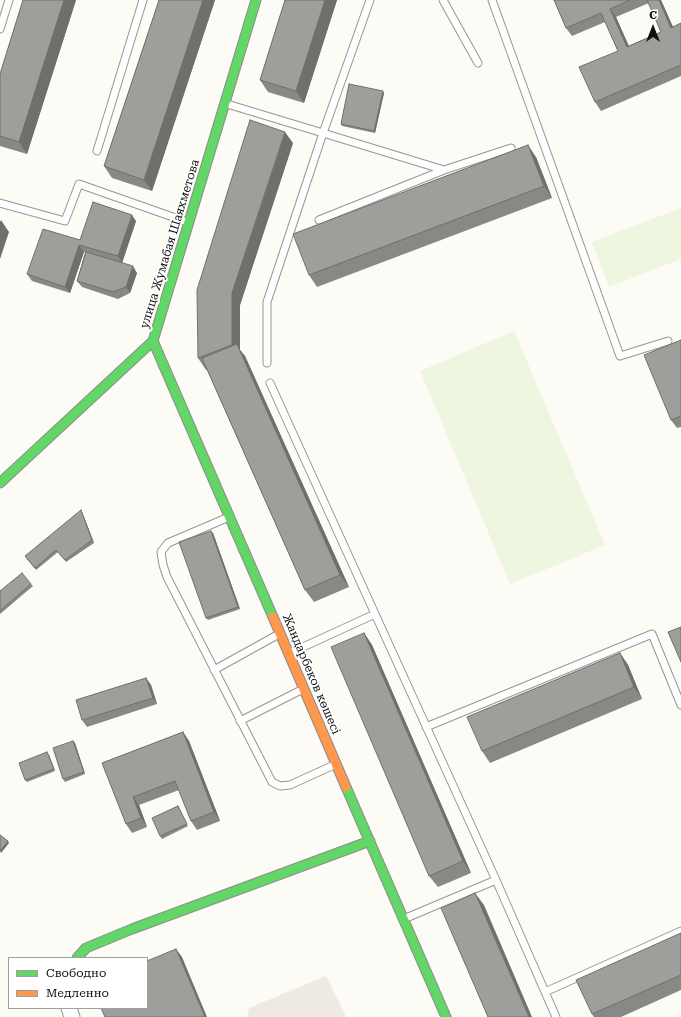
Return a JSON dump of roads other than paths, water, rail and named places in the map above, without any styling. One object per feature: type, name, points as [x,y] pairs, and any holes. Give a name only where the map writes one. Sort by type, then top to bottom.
[{"type":"street","name":"улица Жумабая Шаяхметова","points":[[0,483],[153,341],[256,0]]},
{"type":"street","name":"Жандарбеков көшесі","points":[[153,341],[446,1017]]},
{"type":"street","points":[[78,957],[86,948],[126,932],[370,841]]},
{"type":"lane","points":[[0,29],[9,0]]},
{"type":"lane","points":[[97,151],[143,0]]},
{"type":"lane","points":[[267,363],[267,302],[323,133],[370,0]]},
{"type":"lane","points":[[443,0],[478,63]]},
{"type":"lane","points":[[492,0],[620,356],[668,340]]},
{"type":"lane","points":[[225,103],[444,170]]},
{"type":"lane","points":[[319,220],[444,170],[511,148]]},
{"type":"lane","points":[[0,203],[65,221],[79,184],[189,222]]},
{"type":"lane","points":[[270,383],[496,880],[556,1017]]},
{"type":"lane","points":[[229,517],[168,543],[161,552],[167,577],[272,782],[280,786],[290,785],[336,764]]},
{"type":"lane","points":[[288,654],[375,614]]},
{"type":"lane","points":[[214,670],[280,634]]},
{"type":"lane","points":[[426,727],[652,634],[681,705]]},
{"type":"lane","points":[[240,721],[304,689]]},
{"type":"lane","points":[[404,919],[496,880]]},
{"type":"lane","points":[[545,992],[681,931]]}]
